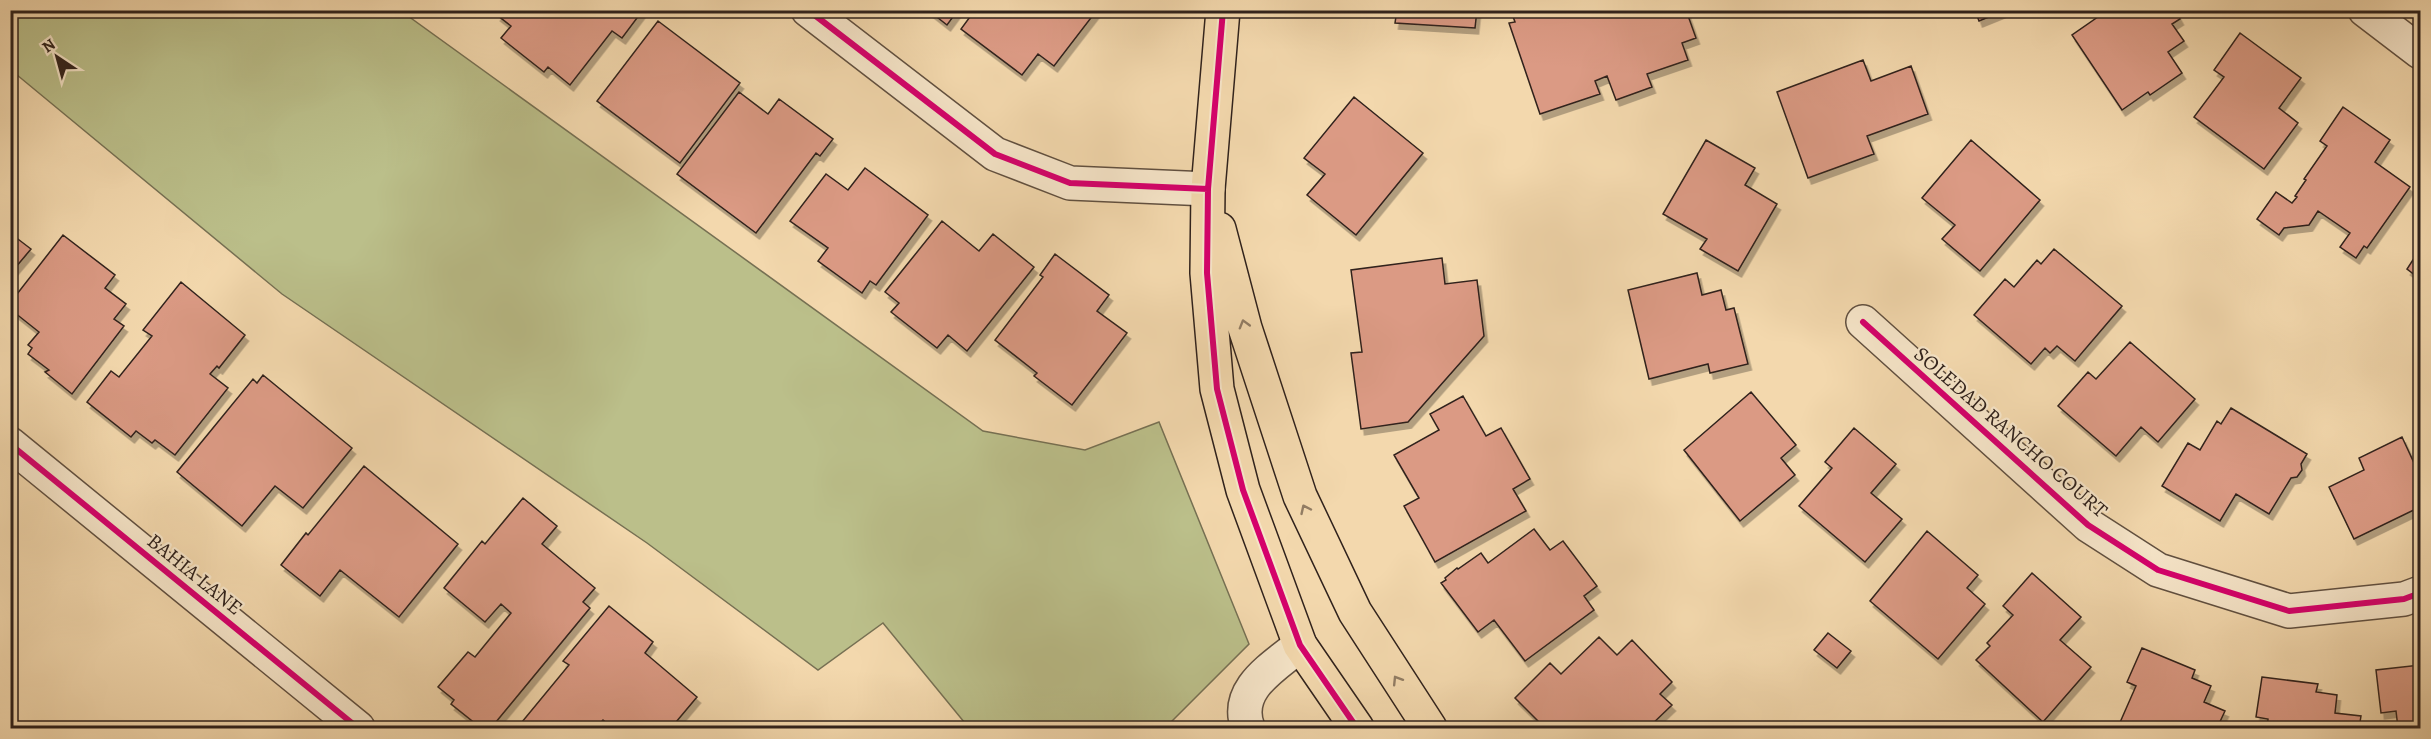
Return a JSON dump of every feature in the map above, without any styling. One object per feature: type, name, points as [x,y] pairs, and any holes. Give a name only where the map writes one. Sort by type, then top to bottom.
[{"type":"main road","points":[[1223,10],[1208,189],[1207,273],[1217,389],[1243,490],[1300,645],[1357,729]]},
{"type":"main road","points":[[1208,189],[1245,328],[1300,496],[1354,612],[1430,729]]},
{"type":"street","points":[[808,10],[996,154],[1070,183],[1208,189]]},
{"type":"street","points":[[2365,10],[2421,52]]},
{"type":"street","name":"SOLEDAD RANCHO COURT","points":[[1863,322],[2088,525],[2158,570],[2289,610],[2404,599],[2421,593]]},
{"type":"street","name":"BAHIA LANE","points":[[10,444],[358,729]]},
{"type":"street","points":[[1248,729],[1244,719],[1245,698],[1259,678],[1300,645]]},
{"type":"green space","points":[[10,11],[401,11],[983,431],[1085,450],[1159,422],[1249,644],[1165,728],[969,728],[883,623],[818,670],[647,543],[282,294],[11,70]]},
{"type":"building","points":[[500,10],[643,10],[622,38],[612,31],[570,85],[548,67],[544,72],[501,38],[511,26],[497,15]]},
{"type":"building","points":[[928,10],[958,10],[947,25]]},
{"type":"building","points":[[975,10],[1097,10],[1054,66],[1038,54],[1022,75],[961,29]]},
{"type":"building","points":[[1397,10],[1477,10],[1475,28],[1395,23]]},
{"type":"building","points":[[1523,10],[1535,10],[1536,14],[1546,10],[1686,10],[1696,38],[1682,43],[1688,60],[1647,74],[1652,87],[1616,100],[1607,76],[1595,81],[1600,94],[1540,114],[1509,23],[1515,22],[1512,14]]},
{"type":"building","points":[[1975,10],[2006,10],[1979,21]]},
{"type":"building","points":[[2108,10],[2175,10],[2180,19],[2172,24],[2184,41],[2168,52],[2182,73],[2150,95],[2148,92],[2122,110],[2072,35]]},
{"type":"building","points":[[658,21],[740,83],[680,163],[597,101]]},
{"type":"building","points":[[2240,33],[2301,78],[2279,108],[2298,123],[2264,169],[2194,117],[2224,77],[2214,70]]},
{"type":"building","points":[[1863,60],[1871,81],[1911,66],[1928,114],[1867,136],[1874,154],[1808,178],[1777,92]]},
{"type":"building","points":[[739,92],[768,114],[779,99],[833,139],[820,156],[816,153],[756,233],[677,174]]},
{"type":"building","points":[[1354,97],[1423,153],[1356,235],[1307,195],[1325,174],[1304,158]]},
{"type":"building","points":[[2343,107],[2390,140],[2375,162],[2410,187],[2367,248],[2364,246],[2356,258],[2340,247],[2350,233],[2318,211],[2309,225],[2284,228],[2279,235],[2257,219],[2276,192],[2292,203],[2297,197],[2295,196],[2306,180],[2304,179],[2327,146],[2320,141]]},
{"type":"building","points":[[1706,140],[1755,168],[1745,185],[1777,204],[1738,271],[1700,249],[1707,239],[1663,214]]},
{"type":"building","points":[[1971,140],[2040,200],[1980,271],[1942,239],[1955,225],[1922,198]]},
{"type":"building","points":[[865,168],[928,215],[876,285],[870,281],[862,293],[818,261],[828,248],[790,221],[826,174],[848,190]]},
{"type":"building","points":[[942,221],[979,251],[993,234],[1034,267],[967,351],[948,335],[937,348],[891,312],[899,303],[885,292]]},
{"type":"building","points":[[10,233],[31,249],[10,274]]},
{"type":"building","points":[[63,235],[115,275],[105,288],[126,304],[114,319],[124,326],[72,394],[45,372],[49,370],[28,354],[32,348],[28,345],[39,332],[10,309],[10,303]]},
{"type":"building","points":[[2054,249],[2122,306],[2075,361],[2057,346],[2050,353],[2045,348],[2031,364],[1974,315],[2005,279],[2014,287],[2037,260],[2041,264]]},
{"type":"building","points":[[2420,249],[2420,279],[2407,269]]},
{"type":"building","points":[[1055,254],[1109,295],[1097,311],[1127,333],[1072,405],[1034,376],[1037,373],[995,340],[1043,277],[1040,275]]},
{"type":"building","points":[[1442,258],[1445,284],[1477,280],[1484,336],[1408,422],[1361,429],[1351,353],[1362,352],[1351,270]]},
{"type":"building","points":[[1697,273],[1702,295],[1721,290],[1726,310],[1734,308],[1748,364],[1710,373],[1708,364],[1649,379],[1628,290]]},
{"type":"building","points":[[181,282],[245,335],[219,368],[217,366],[210,374],[228,388],[175,455],[155,440],[152,443],[136,431],[131,437],[87,402],[111,371],[119,377],[152,336],[143,330]]},
{"type":"building","points":[[2130,342],[2195,399],[2158,442],[2141,427],[2116,456],[2058,406],[2088,372],[2096,379]]},
{"type":"building","points":[[263,375],[352,448],[303,508],[275,486],[242,526],[177,472],[253,379],[257,383]]},
{"type":"building","points":[[1751,392],[1796,445],[1781,458],[1795,475],[1740,521],[1684,450]]},
{"type":"building","points":[[1463,396],[1486,436],[1501,428],[1530,479],[1513,489],[1526,511],[1435,562],[1404,506],[1419,498],[1394,455],[1439,430],[1430,414]]},
{"type":"building","points":[[2231,408],[2307,454],[2301,464],[2302,470],[2297,477],[2291,478],[2269,514],[2236,494],[2220,521],[2162,486],[2188,443],[2200,450],[2217,421],[2221,424]]},
{"type":"building","points":[[1854,428],[1896,464],[1871,493],[1902,519],[1865,562],[1799,506],[1832,468],[1825,462]]},
{"type":"building","points":[[2402,437],[2420,476],[2420,507],[2354,539],[2329,487],[2364,470],[2359,458]]},
{"type":"building","points":[[364,466],[458,544],[399,617],[340,570],[320,596],[281,565]]},
{"type":"building","points":[[523,498],[557,526],[542,544],[595,588],[583,602],[590,608],[491,728],[481,728],[451,704],[454,700],[438,687],[468,652],[475,657],[511,613],[501,604],[485,622],[444,588],[482,541],[485,544]]},
{"type":"building","points":[[1534,529],[1550,550],[1563,541],[1597,586],[1584,596],[1594,610],[1525,661],[1494,620],[1478,632],[1441,583],[1457,568],[1481,553],[1488,563]]},
{"type":"building","points":[[1927,531],[1978,575],[1967,588],[1985,604],[1938,659],[1870,601]]},
{"type":"building","points":[[2032,573],[2081,617],[2060,640],[2091,667],[2043,722],[1976,660],[1990,646],[1987,643],[2013,615],[2003,606]]},
{"type":"building","points":[[609,606],[653,642],[645,653],[697,697],[671,728],[613,728],[603,720],[596,728],[517,728],[569,665],[563,661]]},
{"type":"building","points":[[1828,633],[1851,651],[1837,668],[1814,650]]},
{"type":"building","points":[[1599,637],[1617,655],[1632,640],[1672,682],[1660,694],[1672,705],[1648,728],[1545,728],[1515,698],[1550,663],[1561,674]]},
{"type":"building","points":[[2142,648],[2195,670],[2192,678],[2211,686],[2204,702],[2225,711],[2217,728],[2118,727],[2136,686],[2127,682]]},
{"type":"building","points":[[2420,665],[2420,728],[2398,728],[2396,711],[2381,713],[2376,670]]},
{"type":"building","points":[[2262,677],[2318,684],[2316,692],[2337,695],[2335,713],[2361,716],[2359,728],[2267,728],[2268,719],[2256,717]]},
{"type":"cycle path","points":[[808,10],[995,154],[1070,183],[1208,189]]},
{"type":"cycle path","points":[[1223,10],[1208,189],[1207,273],[1217,389],[1243,490],[1300,645],[1357,728]]},
{"type":"cycle path","points":[[1863,322],[2088,525],[2158,570],[2289,611],[2404,599],[2420,593]]},
{"type":"cycle path","points":[[10,444],[358,728]]}]
